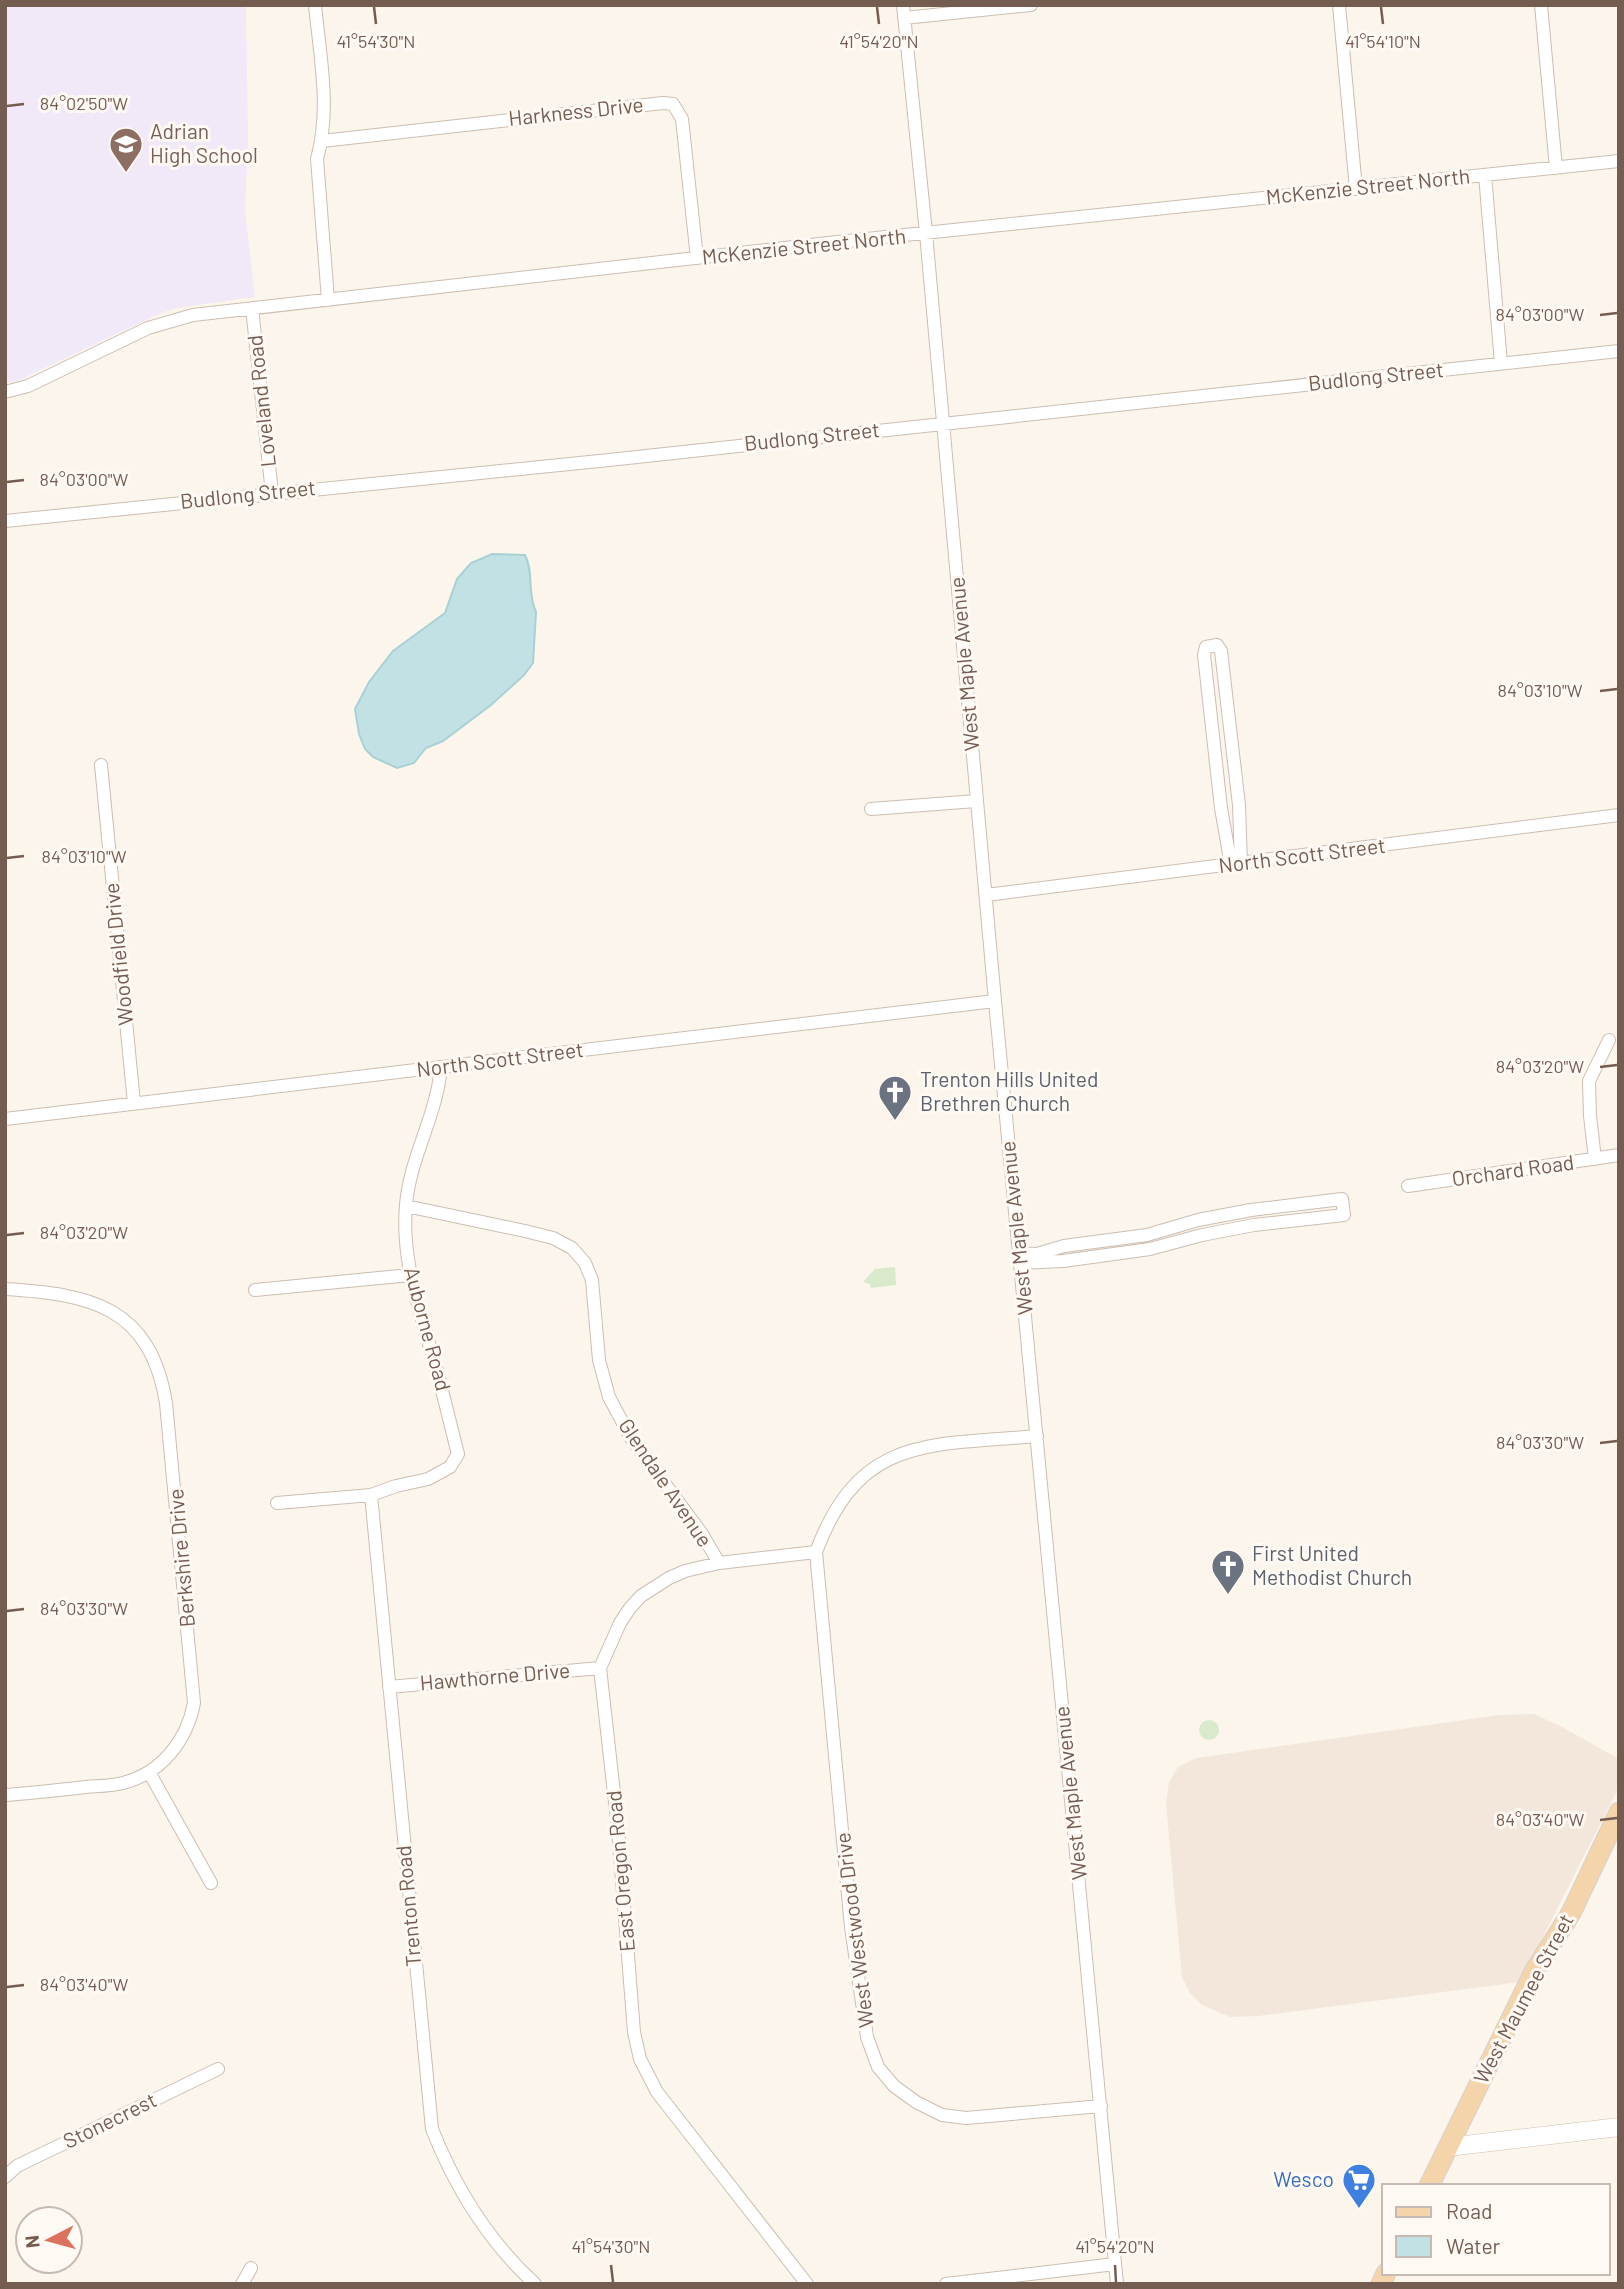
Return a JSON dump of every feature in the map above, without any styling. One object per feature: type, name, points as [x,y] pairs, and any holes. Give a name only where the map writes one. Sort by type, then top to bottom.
[{"type":"main road","name":"West Maumee Street","points":[[1430,2184],[1535,1970],[1571,1913],[1619,1812]]},
{"type":"street","points":[[315,5],[325,108],[322,141],[317,159],[328,300]]},
{"type":"street","points":[[903,11],[1031,5]]},
{"type":"street","points":[[1339,5],[1356,189]]},
{"type":"street","points":[[1541,5],[1556,167]]},
{"type":"street","name":"West Maple Avenue","points":[[903,11],[944,423],[976,801],[1117,2284]]},
{"type":"street","name":"Harkness Drive","points":[[322,141],[673,104],[682,119],[697,258]]},
{"type":"street","name":"McKenzie Street North","points":[[5,392],[28,386],[148,328],[193,315],[926,233],[1619,161]]},
{"type":"street","points":[[1485,175],[1501,363]]},
{"type":"street","name":"Loveland Road","points":[[252,308],[272,493]]},
{"type":"street","name":"Budlong Street","points":[[5,521],[1619,351]]},
{"type":"street","points":[[1217,645],[1221,651],[1239,805],[1236,865],[1221,808],[1204,655],[1206,647],[1217,645]]},
{"type":"street","points":[[1213,732],[1230,730]]},
{"type":"street","name":"Woodfield Drive","points":[[101,765],[134,1103]]},
{"type":"street","points":[[871,809],[976,801]]},
{"type":"street","name":"North Scott Street","points":[[986,895],[1619,815]]},
{"type":"street","name":"North Scott Street","points":[[5,1119],[995,1001]]},
{"type":"street","points":[[1595,1159],[1589,1082],[1609,1040]]},
{"type":"street","name":"Auborne Road","points":[[370,1495],[428,1479],[450,1467],[458,1454],[452,1422],[410,1275],[406,1206],[414,1161],[434,1105],[441,1067]]},
{"type":"street","name":"Orchard Road","points":[[1408,1186],[1619,1154]]},
{"type":"street","points":[[1342,1199],[1344,1215],[1254,1225],[1150,1249],[1063,1261],[1020,1258],[1064,1246],[1147,1235],[1198,1220],[1251,1210],[1342,1199]]},
{"type":"street","name":"Glendale Avenue","points":[[406,1206],[534,1233],[553,1238],[572,1248],[585,1263],[592,1280],[599,1360],[609,1397],[631,1438],[702,1534],[719,1563]]},
{"type":"street","points":[[1251,1210],[1254,1225]]},
{"type":"street","points":[[1147,1235],[1150,1249]]},
{"type":"street","points":[[256,1290],[410,1275]]},
{"type":"street","name":"Berkshire Drive","points":[[5,1289],[91,1300],[114,1313],[135,1331],[153,1355],[163,1382],[174,1473],[194,1703],[189,1726],[181,1739],[169,1756],[149,1772],[123,1783],[5,1796]]},
{"type":"street","points":[[600,1668],[620,1623],[641,1596],[685,1571],[719,1563],[816,1552],[825,1528],[852,1487],[868,1470],[887,1459],[919,1448],[1037,1436]]},
{"type":"street","points":[[277,1503],[370,1495]]},
{"type":"street","name":"Trenton Road","points":[[370,1495],[432,2129],[446,2163],[476,2214],[502,2250],[535,2284]]},
{"type":"street","name":"West Westwood Drive","points":[[816,1552],[850,1927],[867,2037],[878,2067],[894,2086],[942,2115],[967,2118],[1101,2106]]},
{"type":"street","name":"Hawthorne Drive","points":[[389,1687],[600,1668]]},
{"type":"street","name":"East Oregon Road","points":[[600,1668],[618,1829],[634,2032],[640,2059],[657,2092],[807,2284]]},
{"type":"street","points":[[149,1772],[211,1883]]},
{"type":"street","name":"Stonecrest","points":[[5,2177],[17,2166],[218,2070]]},
{"type":"street","points":[[1448,2147],[1619,2127]]},
{"type":"street","points":[[946,2284],[1115,2264]]},
{"type":"street","points":[[242,2284],[251,2268]]},
{"type":"shaded area","name":"Adrian High School","points":[[5,5],[246,5],[248,137],[245,211],[255,297],[177,308],[161,313],[17,381],[5,383]]},
{"type":"shaded area","points":[[1534,1714],[1619,1759],[1619,1787],[1520,1982],[1258,2016],[1230,2017],[1202,2005],[1190,1993],[1182,1977],[1166,1804],[1169,1782],[1178,1767],[1196,1758],[1499,1715]]},
{"type":"green space","points":[[895,1267],[896,1285],[871,1288],[870,1284],[863,1282],[875,1269]]},
{"type":"green space","points":[[1209,1720],[1216,1723],[1219,1730],[1216,1737],[1209,1740],[1202,1737],[1199,1730],[1202,1723]]},
{"type":"water","points":[[492,554],[525,555],[528,562],[536,612],[533,663],[524,675],[491,705],[443,741],[426,748],[414,763],[397,768],[373,757],[365,749],[359,734],[355,709],[369,682],[393,651],[445,613],[457,579],[471,563]]},
{"type":"place","name":"Adrian High School","points":[[126,174]]},
{"type":"place","name":"Trenton Hills United Brethren Church","points":[[895,1122]]},
{"type":"place","name":"First United Methodist Church","points":[[1228,1596]]},
{"type":"place","name":"Wesco","points":[[1359,2210]]}]
